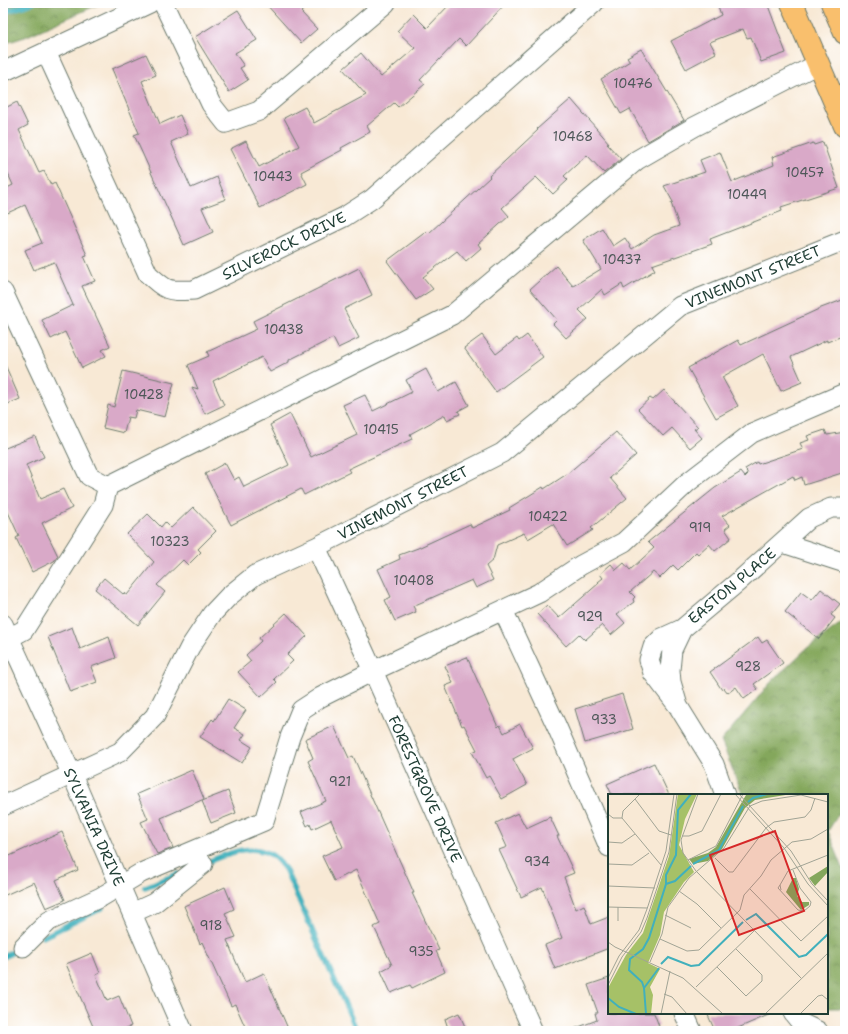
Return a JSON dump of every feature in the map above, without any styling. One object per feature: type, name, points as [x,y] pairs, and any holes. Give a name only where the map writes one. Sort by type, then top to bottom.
[{"type":"main road","points":[[792,3],[845,126]]},
{"type":"main road","points":[[832,3],[845,33]]},
{"type":"street","points":[[3,72],[150,3]]},
{"type":"street","points":[[162,3],[211,104],[226,123],[258,111],[386,3]]},
{"type":"street","name":"SILVEROCK DRIVE","points":[[46,52],[148,274],[162,287],[172,291],[194,290],[344,217],[372,200],[594,3]]},
{"type":"street","points":[[6,631],[24,630],[103,505],[108,486],[452,315],[637,160],[694,127],[818,64]]},
{"type":"street","name":"VINEMONT STREET","points":[[3,806],[120,752],[155,716],[190,647],[212,614],[229,596],[255,575],[316,547],[502,453],[680,306],[845,240]]},
{"type":"street","points":[[3,292],[89,476],[108,486]]},
{"type":"street","points":[[23,947],[49,921],[101,897],[141,873],[264,822],[290,737],[301,710],[321,697],[373,671],[539,593],[581,565],[624,542],[687,483],[752,433],[845,393]]},
{"type":"street","name":"EASTON PLACE","points":[[725,794],[714,764],[678,706],[653,673],[649,660],[654,647],[662,638],[682,629],[809,518],[831,508],[845,508]]},
{"type":"street","name":"EASTON PLACE","points":[[782,543],[845,563]]},
{"type":"street","name":"FORESTGROVE DRIVE","points":[[316,547],[373,671],[533,1031]]},
{"type":"street","points":[[502,610],[557,727],[608,845]]},
{"type":"street","name":"SYLVANIA DRIVE","points":[[6,631],[72,775],[183,1031]]},
{"type":"street","points":[[132,913],[154,903],[203,864]]},
{"type":"street","points":[[684,1014],[692,1031]]},
{"type":"street","points":[[794,1014],[801,1023],[818,1031]]},
{"type":"green space","points":[[3,3],[102,3],[25,37],[3,44]]},
{"type":"green space","points":[[845,620],[845,804],[828,831],[828,794],[743,794],[721,741],[771,682],[807,648]]},
{"type":"green space","points":[[828,831],[845,873],[845,1008],[828,1008]]},
{"type":"building","points":[[265,3],[311,3],[301,12],[317,29],[301,43]]},
{"type":"building","points":[[451,3],[506,3],[466,46],[459,39],[420,80],[425,84],[398,107],[394,103],[367,126],[370,132],[341,148],[342,150],[301,172],[307,184],[260,208],[230,149],[246,141],[259,167],[299,146],[284,118],[305,107],[314,123],[366,95],[343,69],[361,53],[381,77],[415,48],[397,31],[413,14],[427,28]]},
{"type":"building","points":[[717,3],[767,3],[786,53],[761,62],[751,37],[747,38],[743,29],[710,42],[716,53],[686,69],[671,41],[721,15]]},
{"type":"building","points":[[238,10],[257,40],[235,53],[244,66],[240,68],[248,80],[229,92],[195,37]]},
{"type":"building","points":[[641,49],[684,120],[648,141],[630,109],[621,114],[601,79],[630,61],[627,57]]},
{"type":"building","points":[[146,54],[156,75],[142,81],[160,124],[180,115],[188,134],[171,142],[191,188],[217,177],[226,199],[202,208],[213,232],[184,245],[134,135],[139,133],[112,69]]},
{"type":"building","points":[[571,99],[621,159],[604,173],[587,155],[564,176],[568,180],[553,194],[536,177],[502,208],[509,216],[478,244],[481,248],[466,261],[457,251],[423,277],[433,289],[416,300],[387,261],[427,231],[429,233],[490,177],[489,176],[538,130],[537,129]]},
{"type":"building","points":[[17,102],[28,125],[19,130],[39,173],[44,171],[51,185],[55,183],[87,255],[84,256],[95,281],[82,286],[110,346],[102,350],[106,356],[82,368],[65,332],[51,339],[42,320],[73,305],[54,262],[34,270],[25,250],[42,243],[25,205],[3,215],[3,190],[13,185],[3,163],[3,109]]},
{"type":"building","points":[[823,142],[839,188],[781,207],[782,211],[710,239],[712,244],[652,265],[655,270],[624,289],[622,284],[605,295],[602,289],[579,310],[588,319],[566,338],[553,324],[557,320],[530,289],[556,266],[573,286],[601,269],[583,240],[602,228],[613,246],[625,238],[632,249],[654,235],[679,226],[671,203],[673,202],[664,186],[705,172],[700,160],[720,152],[732,182],[774,165],[772,157],[813,143],[814,145]]},
{"type":"building","points":[[359,268],[372,295],[344,309],[359,338],[338,348],[333,338],[289,360],[289,362],[270,372],[262,357],[213,381],[224,405],[205,414],[192,387],[198,389],[188,365],[209,356],[207,352],[257,329],[253,321]]},
{"type":"building","points":[[845,299],[845,335],[827,342],[827,340],[791,357],[802,382],[781,391],[763,354],[722,377],[738,406],[716,418],[688,368],[738,340],[741,345],[821,308]]},
{"type":"building","points":[[482,335],[496,354],[517,338],[519,341],[527,335],[543,357],[496,392],[464,348]]},
{"type":"building","points":[[3,360],[20,399],[3,406]]},
{"type":"building","points":[[426,369],[438,392],[456,382],[469,405],[458,411],[460,414],[447,420],[445,415],[410,434],[412,439],[348,469],[350,472],[304,495],[301,489],[231,525],[205,474],[225,463],[234,480],[239,477],[244,487],[289,465],[270,425],[290,414],[311,457],[357,435],[343,405],[365,395],[373,411],[412,392],[406,380]]},
{"type":"building","points":[[123,371],[174,383],[165,417],[136,410],[134,418],[128,417],[124,433],[103,428],[108,405],[114,407]]},
{"type":"building","points":[[664,390],[698,427],[694,429],[702,438],[690,448],[672,428],[663,436],[638,409],[650,398],[653,400]]},
{"type":"building","points":[[825,430],[827,435],[845,432],[845,472],[804,485],[802,477],[795,480],[793,476],[722,516],[730,525],[725,529],[731,538],[715,551],[709,544],[698,554],[696,552],[678,570],[673,565],[660,578],[653,572],[630,592],[635,597],[633,599],[634,602],[617,614],[625,623],[611,635],[602,625],[585,640],[579,634],[566,646],[537,614],[547,605],[559,618],[599,583],[598,582],[603,578],[600,574],[611,564],[616,570],[624,563],[630,570],[654,548],[648,542],[715,488],[741,472],[745,477],[748,474],[745,469],[757,462],[758,464],[803,449],[800,443],[809,440],[807,436]]},
{"type":"building","points":[[616,432],[636,455],[610,478],[627,498],[591,528],[593,530],[567,546],[553,524],[528,539],[524,533],[497,545],[493,560],[486,566],[493,580],[476,588],[472,580],[413,606],[416,612],[395,621],[385,600],[391,597],[378,569],[400,559],[399,555],[470,524],[472,528],[510,510],[509,508],[543,487],[544,489],[567,474]]},
{"type":"building","points":[[35,436],[44,457],[26,465],[40,499],[63,489],[72,508],[42,523],[58,556],[54,561],[32,572],[16,538],[19,536],[3,501],[3,449]]},
{"type":"building","points":[[193,507],[216,531],[198,549],[201,552],[188,565],[183,560],[157,585],[165,592],[138,625],[95,589],[104,578],[123,594],[124,593],[127,595],[154,562],[127,534],[148,514],[161,527],[165,522],[171,528]]},
{"type":"building","points":[[821,589],[840,604],[831,615],[835,618],[819,639],[785,612],[801,592],[812,600]]},
{"type":"building","points":[[286,613],[307,636],[287,655],[293,661],[274,679],[277,682],[261,697],[238,672],[251,661],[246,655],[261,641],[259,638]]},
{"type":"building","points":[[72,627],[80,649],[109,637],[116,658],[91,667],[97,682],[70,692],[48,637]]},
{"type":"building","points":[[758,637],[762,643],[767,640],[783,663],[754,684],[758,689],[744,699],[736,687],[728,693],[724,688],[722,690],[710,672]]},
{"type":"building","points":[[467,657],[498,727],[500,725],[504,733],[520,724],[533,748],[513,759],[527,785],[502,799],[489,776],[486,778],[472,752],[477,750],[464,725],[462,726],[445,686],[453,683],[445,666]]},
{"type":"building","points":[[622,694],[633,729],[585,743],[575,709]]},
{"type":"building","points":[[228,699],[246,710],[234,728],[245,734],[241,740],[252,747],[242,763],[200,737],[212,719],[214,721]]},
{"type":"building","points":[[334,726],[349,758],[353,756],[414,893],[412,893],[439,950],[436,951],[445,972],[412,988],[410,985],[391,993],[381,971],[392,965],[374,927],[380,924],[356,870],[334,881],[322,856],[343,847],[331,820],[312,829],[310,824],[307,826],[301,812],[326,801],[308,761],[313,758],[305,739]]},
{"type":"building","points":[[654,763],[669,794],[612,794],[607,784]]},
{"type":"building","points":[[192,770],[204,799],[161,818],[173,848],[157,854],[141,822],[148,819],[137,794]]},
{"type":"building","points":[[228,791],[236,813],[211,823],[202,801]]},
{"type":"building","points":[[518,813],[526,828],[550,817],[574,873],[564,877],[576,909],[584,905],[591,924],[608,917],[608,948],[555,969],[545,945],[562,938],[542,887],[521,897],[499,850],[507,847],[496,823]]},
{"type":"building","points":[[62,832],[78,870],[56,880],[65,900],[46,908],[34,882],[3,896],[3,859]]},
{"type":"building","points":[[225,887],[234,909],[225,913],[236,937],[227,940],[245,982],[264,973],[289,1031],[247,1031],[235,1004],[231,1006],[202,942],[200,944],[184,906]]},
{"type":"building","points":[[92,953],[100,973],[96,975],[107,1001],[119,996],[131,1026],[120,1031],[95,1031],[66,964]]},
{"type":"building","points":[[608,978],[608,1014],[654,1014],[659,1026],[646,1031],[571,1031],[597,1020],[595,1013],[598,1013],[588,985]]},
{"type":"building","points":[[459,1013],[467,1031],[449,1031],[445,1019]]},
{"type":"building","points":[[707,1014],[771,1014],[731,1031],[715,1031]]},
{"type":"waterway","points":[[3,10],[11,10],[33,3]]},
{"type":"waterway","points":[[205,863],[229,853],[245,849],[262,851],[272,855],[278,861],[285,869],[357,1031]]},
{"type":"waterway","points":[[145,887],[178,874]]},
{"type":"waterway","points":[[43,937],[102,908]]},
{"type":"waterway","points":[[3,957],[21,948]]}]
